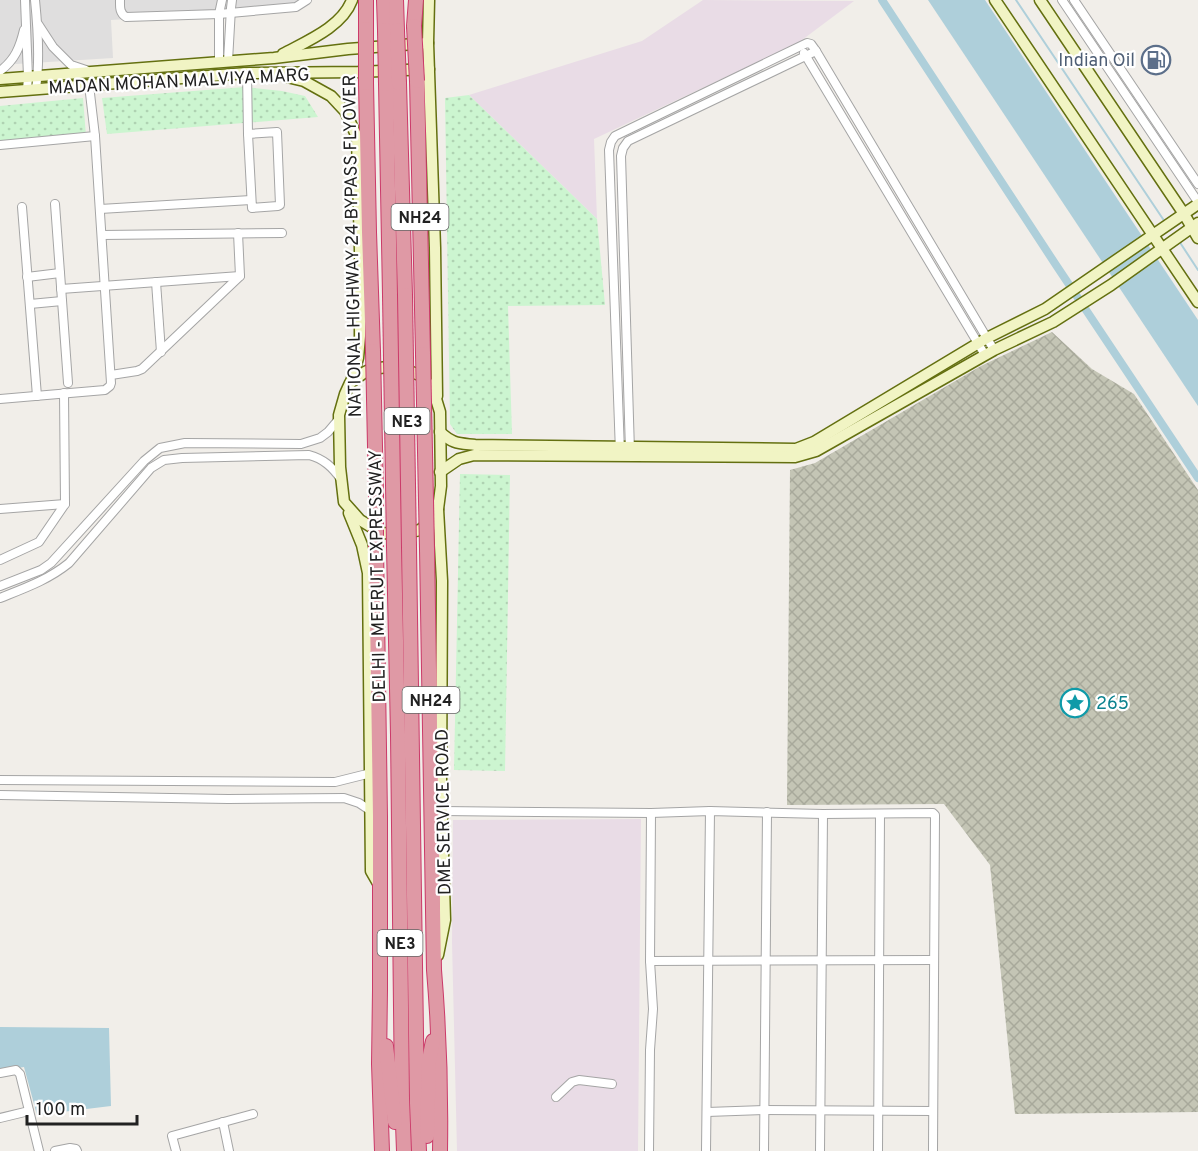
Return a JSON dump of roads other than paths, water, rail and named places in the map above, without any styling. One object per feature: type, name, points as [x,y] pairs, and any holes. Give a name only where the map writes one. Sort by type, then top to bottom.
[{"type":"highway","name":"NATIONAL HIGHWAY 24 BYPASS FLYOVER","points":[[366,0],[367,142],[376,494],[375,814],[380,887],[380,990]]},
{"type":"highway","name":"DELHI - MEERUT EXPRESSWAY","points":[[384,0],[391,30]]},
{"type":"highway","name":"DELHI - MEERUT EXPRESSWAY","points":[[396,0],[391,30],[390,295],[419,1151]]},
{"type":"highway","name":"NH24","points":[[416,0],[434,970],[438,1019]]},
{"type":"highway","name":"DELHI - MEERUT EXPRESSWAY","points":[[392,83],[405,295],[402,1098],[404,1151]]},
{"type":"highway","points":[[380,990],[379,1064],[382,1151]]},
{"type":"highway","points":[[380,990],[398,1151]]},
{"type":"highway","points":[[438,1019],[441,1151]]},
{"type":"highway","points":[[426,1151],[429,1060],[438,1019]]},
{"type":"main road","points":[[274,58],[317,36],[338,20],[349,8],[352,0]]},
{"type":"main road","points":[[429,0],[428,44],[435,248],[437,402]]},
{"type":"main road","points":[[996,0],[1198,302]]},
{"type":"main road","points":[[1040,0],[1198,238]]},
{"type":"main road","name":"MADAN MOHAN MALVIYA MARG","points":[[0,79],[428,44]]},
{"type":"main road","name":"MADAN MOHAN MALVIYA MARG","points":[[0,92],[246,73],[429,69]]},
{"type":"main road","points":[[270,73],[304,81],[331,96],[345,111],[357,137],[360,336],[358,358],[339,415],[340,467],[344,502],[362,545],[368,573],[371,772],[375,814]]},
{"type":"main road","points":[[440,472],[459,459],[474,455],[796,449],[814,442],[983,341],[1045,309],[1198,203]]},
{"type":"main road","points":[[440,432],[449,440],[475,445],[795,457],[816,451],[990,353],[1053,322],[1111,285],[1191,228]]},
{"type":"main road","points":[[344,502],[360,520],[381,533],[402,534],[420,530],[433,519],[438,509],[440,412],[433,389],[422,376],[396,366],[371,369],[351,383]]},
{"type":"main road","name":"DME SERVICE ROAD","points":[[434,970],[445,920],[442,812],[442,581],[438,509]]},
{"type":"street","points":[[25,0],[33,76]]},
{"type":"street","points":[[32,90],[37,22],[35,0]]},
{"type":"street","points":[[120,0],[120,10],[126,17],[219,14],[296,7],[307,0]]},
{"type":"street","points":[[222,0],[219,14],[223,62]]},
{"type":"street","points":[[223,62],[232,0]]},
{"type":"street","points":[[1062,0],[1198,203]]},
{"type":"street","points":[[1074,0],[1198,184]]},
{"type":"street","points":[[0,71],[16,54],[27,20]]},
{"type":"street","points":[[37,22],[53,47],[71,65],[91,72]]},
{"type":"street","points":[[625,452],[609,150],[611,142],[615,136],[809,43],[816,51],[990,353]]},
{"type":"street","points":[[800,46],[983,341]]},
{"type":"street","points":[[625,452],[621,156],[623,148],[628,141],[816,51]]},
{"type":"street","points":[[1104,62],[1112,56]]},
{"type":"street","points":[[246,73],[248,134],[252,208],[278,206],[280,205],[278,134],[275,132],[248,134]]},
{"type":"street","points":[[0,399],[105,390],[110,386],[102,235],[89,85]]},
{"type":"street","points":[[0,145],[95,136]]},
{"type":"street","points":[[100,208],[251,201]]},
{"type":"street","points":[[55,204],[68,383]]},
{"type":"street","points":[[22,207],[37,396]]},
{"type":"street","points":[[102,235],[282,232]]},
{"type":"street","points":[[111,375],[140,370],[240,276],[238,233]]},
{"type":"street","points":[[27,277],[60,273]]},
{"type":"street","points":[[61,289],[240,276]]},
{"type":"street","points":[[156,282],[161,352]]},
{"type":"street","points":[[30,304],[62,301]]},
{"type":"street","points":[[0,560],[39,542],[65,504],[64,393]]},
{"type":"street","points":[[0,586],[51,564],[144,460],[160,448],[185,443],[301,444],[320,438],[339,419]]},
{"type":"street","points":[[185,443],[190,457]]},
{"type":"street","points":[[0,598],[56,574],[69,563],[151,468],[164,459],[309,455],[326,462],[341,480]]},
{"type":"street","points":[[0,508],[65,504]]},
{"type":"street","points":[[0,780],[335,782],[371,772]]},
{"type":"street","points":[[0,795],[228,799],[344,798],[359,803],[375,814]]},
{"type":"street","points":[[442,812],[710,811],[823,814],[930,813],[935,815],[933,1151]]},
{"type":"street","points":[[706,1151],[710,811]]},
{"type":"street","points":[[764,1151],[767,812]]},
{"type":"street","points":[[649,1151],[650,1050],[653,1009],[650,961],[651,813]]},
{"type":"street","points":[[820,1151],[823,814]]},
{"type":"street","points":[[878,1151],[880,814]]},
{"type":"street","points":[[650,961],[934,960]]},
{"type":"street","points":[[0,1073],[16,1070],[18,1072],[39,1151]]},
{"type":"street","points":[[556,1097],[572,1082],[579,1080],[612,1084]]},
{"type":"street","points":[[0,1118],[30,1111]]},
{"type":"street","points":[[706,1112],[933,1111]]},
{"type":"street","points":[[176,1151],[172,1136],[253,1114]]},
{"type":"street","points":[[223,1122],[229,1151]]},
{"type":"street","points":[[55,1151],[70,1148],[77,1151]]},
{"type":"water","points":[[928,0],[985,0],[1198,320],[1198,406]]},
{"type":"water","points":[[0,1027],[109,1028],[111,1106],[37,1115],[24,1067],[0,1071]]},
{"type":"waterway","points":[[882,0],[1198,478]]},
{"type":"waterway","points":[[1016,0],[1165,222]]},
{"type":"waterway","points":[[1179,241],[1198,270]]},
{"type":"place","name":"Indian Oil","points":[[1156,60]]},
{"type":"place","name":"265","points":[[1075,703]]}]
